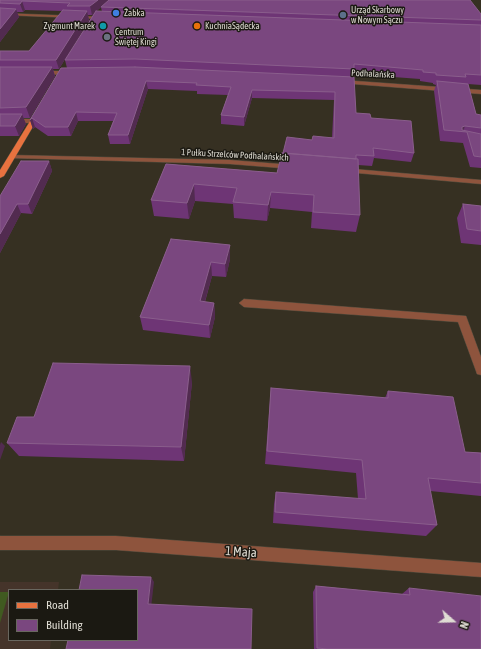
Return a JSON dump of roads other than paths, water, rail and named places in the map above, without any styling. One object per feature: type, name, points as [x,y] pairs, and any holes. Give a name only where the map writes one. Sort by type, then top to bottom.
[{"type":"main road","points":[[91,23],[100,12]]},
{"type":"main road","points":[[58,79],[66,66]]},
{"type":"main road","points":[[0,176],[40,109]]},
{"type":"street","points":[[0,14],[112,18]]},
{"type":"street","points":[[37,73],[77,73]]},
{"type":"street","name":"Podhalańska","points":[[334,82],[481,92]]},
{"type":"street","points":[[0,121],[32,121]]},
{"type":"street","name":"1 Pułku Strzelców Podhalańskich","points":[[11,157],[230,162],[299,167]]},
{"type":"street","points":[[338,170],[481,182]]},
{"type":"street","points":[[244,302],[462,319],[481,371]]},
{"type":"street","name":"1 Maja","points":[[0,543],[116,543],[481,570]]},
{"type":"place","name":"Żabka","points":[[116,13]]},
{"type":"place","name":"Urząd Skarbowy w Nowym Sączu","points":[[343,15]]},
{"type":"place","name":"Zygmunt Marek","points":[[103,26]]},
{"type":"place","name":"KuchniaSądecka","points":[[197,26]]},
{"type":"place","name":"Centrum Świętej Kingi","points":[[107,37]]}]
